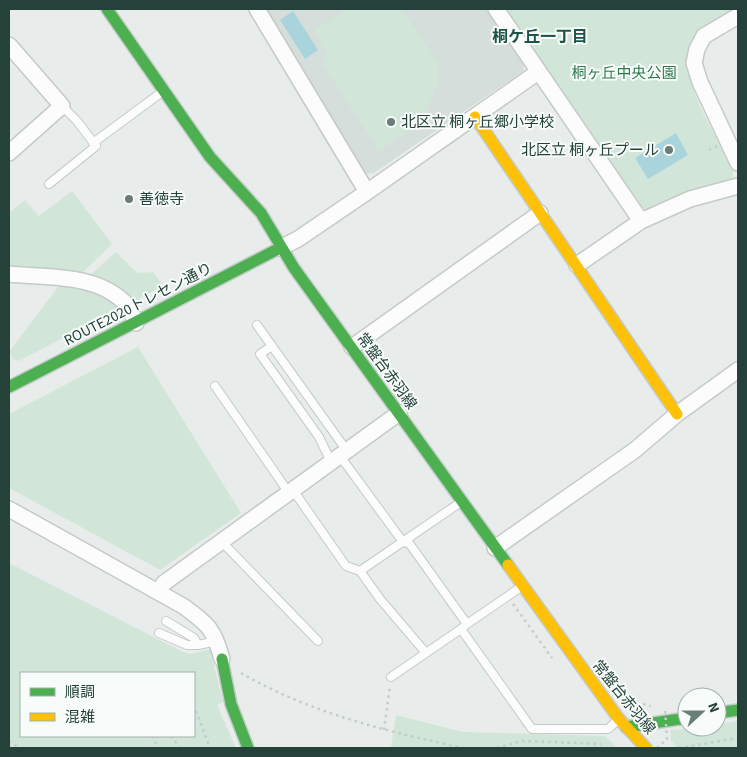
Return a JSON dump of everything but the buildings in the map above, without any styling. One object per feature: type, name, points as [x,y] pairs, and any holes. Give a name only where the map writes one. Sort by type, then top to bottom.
[{"type":"main road","name":"常盤台赤羽線","points":[[106,9],[210,157],[261,213],[280,248],[461,502],[622,723],[646,748]]},
{"type":"main road","points":[[475,117],[678,414]]},
{"type":"main road","name":"ROUTE2020トレセン通り","points":[[10,383],[136,323],[280,248]]},
{"type":"main road","points":[[222,659],[231,704],[248,748]]},
{"type":"main road","points":[[622,723],[677,719]]},
{"type":"street","points":[[257,9],[367,192]]},
{"type":"street","points":[[496,9],[640,221]]},
{"type":"street","points":[[738,16],[704,36],[697,49],[694,63],[700,82],[738,163]]},
{"type":"street","points":[[9,45],[62,106],[9,153]]},
{"type":"street","points":[[280,248],[298,239],[367,192],[538,72]]},
{"type":"street","points":[[577,265],[640,221],[690,198],[738,186]]},
{"type":"street","points":[[352,348],[540,213]]},
{"type":"street","points":[[9,274],[88,281],[108,291],[127,306],[136,323]]},
{"type":"street","points":[[495,548],[635,450],[678,414],[738,370]]},
{"type":"street","points":[[158,592],[164,582],[399,413]]},
{"type":"street","points":[[9,509],[158,592],[206,622],[217,642],[222,659]]},
{"type":"lane","points":[[93,143],[163,90]]},
{"type":"lane","points":[[49,184],[96,146],[77,121],[62,106]]},
{"type":"lane","points":[[257,325],[272,346],[339,456],[403,542],[409,543],[532,729],[608,729],[622,723]]},
{"type":"lane","points":[[272,346],[260,354],[319,437],[339,456]]},
{"type":"lane","points":[[215,386],[346,566],[360,571],[380,599],[426,653]]},
{"type":"lane","points":[[360,571],[461,502]]},
{"type":"lane","points":[[221,541],[318,641]]},
{"type":"lane","points":[[392,677],[522,586]]},
{"type":"lane","points":[[166,621],[194,638],[198,645]]},
{"type":"lane","points":[[159,634],[187,645],[217,642]]},
{"type":"path","points":[[508,596],[557,664]]},
{"type":"path","points":[[238,671],[291,699],[384,731],[463,748]]},
{"type":"path","points":[[384,731],[392,677]]},
{"type":"path","points":[[657,748],[667,739],[665,709]]},
{"type":"path","points":[[196,711],[210,748]]},
{"type":"path","points":[[172,737],[180,748]]},
{"type":"path","points":[[679,748],[738,738]]},
{"type":"path","points":[[9,741],[20,748]]},
{"type":"path","points":[[497,748],[522,741],[601,744]]},
{"type":"shaded area","name":"北区立 桐ヶ丘郷小学校","points":[[264,9],[488,9],[524,63],[523,71],[374,173],[364,174]]},
{"type":"green space","points":[[347,9],[402,9],[439,65],[438,83],[427,109],[430,116],[379,151],[323,64],[326,52],[314,31]]},
{"type":"green space","name":"桐ヶ丘中央公園","points":[[503,9],[736,9],[699,31],[689,50],[688,66],[698,102],[732,166],[733,176],[731,182],[643,213]]},
{"type":"green space","points":[[72,191],[112,244],[80,275],[9,270],[9,213],[25,200],[39,216]]},
{"type":"green space","points":[[116,252],[137,273],[153,272],[163,286],[129,304],[88,277]]},
{"type":"green space","points":[[61,283],[85,284],[122,307],[19,361],[13,359],[9,352]]},
{"type":"green space","points":[[138,347],[241,513],[160,570],[9,488],[9,414]]},
{"type":"green space","points":[[9,563],[183,652],[190,654],[210,649],[223,702],[217,705],[236,748],[9,748]]},
{"type":"green space","points":[[396,715],[463,732],[605,736],[617,748],[391,748]]},
{"type":"green space","points":[[738,721],[738,748],[677,748],[671,740],[670,730],[677,730],[677,737],[727,737],[727,723]]},
{"type":"water","points":[[293,11],[318,50],[305,59],[280,20]]},
{"type":"water","points":[[676,133],[688,155],[648,179],[635,158]]},
{"type":"traffic: fast","points":[[107,9],[210,157],[261,213],[294,268],[508,565]]},
{"type":"traffic: fast","points":[[9,387],[280,248]]},
{"type":"traffic: fast","points":[[222,659],[231,704],[248,748]]},
{"type":"traffic: fast","points":[[727,712],[738,710]]},
{"type":"traffic: fast","points":[[626,727],[677,719]]},
{"type":"traffic: slow","points":[[475,117],[677,414]]},
{"type":"traffic: slow","points":[[508,565],[619,719],[646,748]]},
{"type":"place","name":"北区立 桐ヶ丘郷小学校","points":[[391,122]]},
{"type":"place","name":"北区立 桐ヶ丘プール","points":[[669,150]]},
{"type":"place","name":"善徳寺","points":[[129,199]]},
{"type":"district","name":"桐ケ丘一丁目","points":[[540,36]]}]
